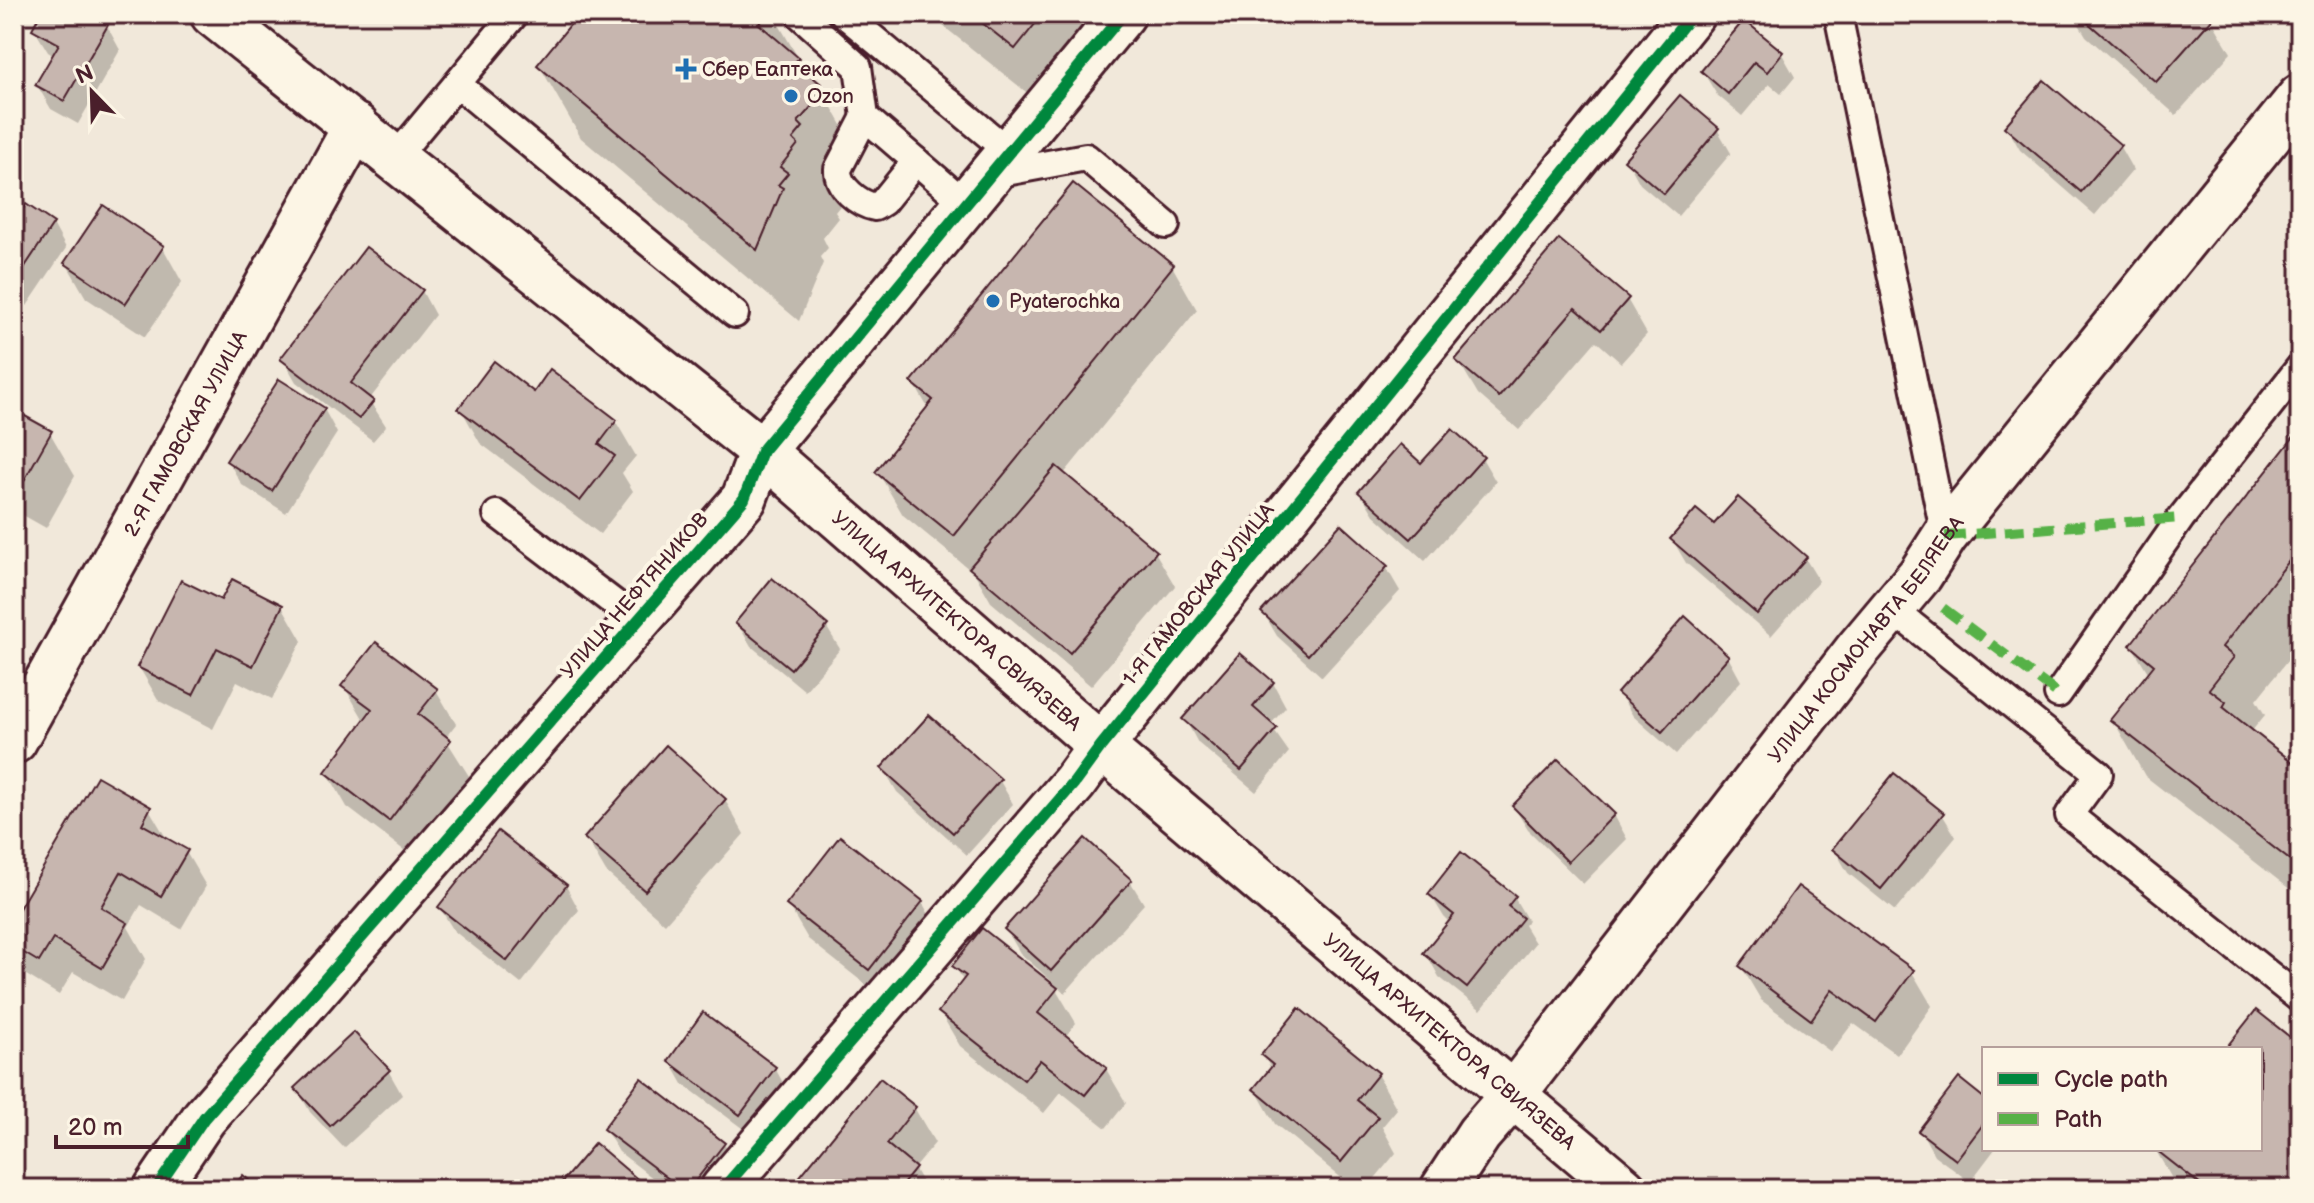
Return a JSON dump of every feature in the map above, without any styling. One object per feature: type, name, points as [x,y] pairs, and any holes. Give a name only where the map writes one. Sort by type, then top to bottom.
[{"type":"street","name":"УЛИЦА АРХИТЕКТОРА СВИЯЗЕВА","points":[[213,14],[762,451],[1101,746],[1624,1189]]},
{"type":"street","name":"УЛИЦА АРХИТЕКТОРА СВИЯЗЕВА","points":[[245,14],[356,126]]},
{"type":"street","name":"УЛИЦА НЕФТЯНИКОВ","points":[[156,1189],[204,1118],[744,499],[762,451],[1123,14]]},
{"type":"street","name":"1-Я ГАМОВСКАЯ УЛИЦА","points":[[723,1189],[1074,783],[1692,14]]},
{"type":"street","name":"УЛИЦА КОСМОНАВТА БЕЛЯЕВА","points":[[1443,1189],[1479,1134],[1512,1096],[1858,649],[1920,575],[1945,536],[2300,97]]},
{"type":"street","name":"2-Я ГАМОВСКАЯ УЛИЦА","points":[[14,741],[356,126]]},
{"type":"lane","points":[[395,158],[515,14]]},
{"type":"lane","points":[[799,14],[858,67],[865,117],[838,169],[837,178],[842,186],[866,205],[875,207],[883,202],[916,161]]},
{"type":"lane","points":[[844,14],[989,177]]},
{"type":"lane","points":[[1838,14],[1945,536]]},
{"type":"lane","points":[[457,84],[735,314]]},
{"type":"lane","points":[[865,117],[916,161],[989,177],[1086,157],[1166,225]]},
{"type":"lane","points":[[2058,694],[2181,518],[2300,367]]},
{"type":"lane","points":[[497,514],[638,621]]},
{"type":"lane","points":[[1892,609],[2099,774],[2069,815],[2300,999]]},
{"type":"building","points":[[40,14],[90,14],[108,25],[64,101],[35,85],[59,44],[32,29]]},
{"type":"building","points":[[579,14],[768,14],[759,24],[799,58],[795,62],[821,84],[808,100],[813,105],[798,122],[803,127],[793,139],[798,144],[780,167],[788,173],[778,185],[783,188],[757,250],[537,65]]},
{"type":"building","points":[[971,14],[1043,14],[1015,49]]},
{"type":"building","points":[[2078,14],[2209,14],[2213,18],[2156,82]]},
{"type":"building","points":[[1744,20],[1783,52],[1767,72],[1754,62],[1728,94],[1701,71]]},
{"type":"building","points":[[2044,80],[2121,145],[2081,192],[2004,127]]},
{"type":"building","points":[[1680,95],[1719,128],[1664,194],[1624,160]]},
{"type":"building","points":[[1073,183],[1174,265],[954,536],[875,472],[933,400],[911,382]]},
{"type":"building","points":[[26,204],[54,223],[14,283],[14,212],[19,215]]},
{"type":"building","points":[[103,205],[164,246],[125,304],[64,263]]},
{"type":"building","points":[[1559,239],[1629,298],[1601,330],[1575,308],[1499,397],[1455,360]]},
{"type":"building","points":[[366,247],[423,290],[351,383],[374,401],[359,419],[280,359]]},
{"type":"building","points":[[494,361],[534,392],[550,369],[617,420],[599,444],[615,456],[580,501],[458,409]]},
{"type":"building","points":[[279,379],[325,408],[272,491],[226,461]]},
{"type":"building","points":[[14,410],[52,431],[21,486],[14,482]]},
{"type":"building","points":[[1452,429],[1484,457],[1411,539],[1358,492],[1400,444],[1421,463]]},
{"type":"building","points":[[2300,429],[2300,547],[2222,647],[2234,657],[2209,689],[2226,702],[2223,707],[2300,768],[2300,868],[2110,720],[2154,665],[2130,645]]},
{"type":"building","points":[[1056,466],[1157,551],[1070,653],[969,568]]},
{"type":"building","points":[[1738,497],[1807,557],[1757,614],[1670,539],[1696,509],[1714,524]]},
{"type":"building","points":[[1341,524],[1388,566],[1308,655],[1261,612]]},
{"type":"building","points":[[772,578],[828,625],[791,669],[735,623]]},
{"type":"building","points":[[232,579],[283,605],[253,666],[217,648],[193,695],[137,667],[181,580],[221,600]]},
{"type":"building","points":[[1685,616],[1729,656],[1662,732],[1617,693]]},
{"type":"building","points":[[376,642],[438,689],[418,714],[451,740],[389,821],[325,772],[372,709],[341,686]]},
{"type":"building","points":[[1240,653],[1274,682],[1253,707],[1277,728],[1241,770],[1182,719]]},
{"type":"building","points":[[929,715],[1001,779],[953,833],[881,768]]},
{"type":"building","points":[[666,745],[726,799],[645,891],[584,838]]},
{"type":"building","points":[[1558,759],[1615,814],[1568,862],[1512,806]]},
{"type":"building","points":[[1894,773],[1944,813],[1881,889],[1832,849]]},
{"type":"building","points":[[97,776],[151,807],[142,824],[188,850],[161,896],[121,872],[101,907],[128,923],[102,968],[53,939],[39,962],[14,947],[14,917]]},
{"type":"building","points":[[498,831],[567,885],[507,961],[438,907]]},
{"type":"building","points":[[840,836],[923,901],[869,970],[786,905]]},
{"type":"building","points":[[1085,838],[1132,880],[1051,971],[1004,929]]},
{"type":"building","points":[[1461,852],[1516,896],[1508,906],[1523,918],[1467,988],[1423,953],[1454,915],[1428,894]]},
{"type":"building","points":[[1798,886],[1914,970],[1876,1022],[1832,990],[1811,1020],[1739,966]]},
{"type":"building","points":[[982,928],[1058,988],[1038,1013],[1107,1068],[1085,1095],[1040,1060],[1024,1080],[938,1012],[966,976],[952,966]]},
{"type":"building","points":[[1299,1008],[1379,1073],[1357,1100],[1378,1117],[1341,1162],[1253,1089],[1273,1065],[1261,1055]]},
{"type":"building","points":[[2256,1010],[2300,1045],[2300,1189],[2206,1189],[2158,1151],[2262,1151],[2262,1047],[2227,1047]]},
{"type":"building","points":[[703,1012],[776,1067],[740,1115],[668,1061]]},
{"type":"building","points":[[354,1032],[390,1070],[330,1126],[294,1088]]},
{"type":"building","points":[[641,1078],[725,1143],[689,1189],[682,1189],[603,1129]]},
{"type":"building","points":[[880,1078],[916,1107],[887,1144],[916,1168],[899,1189],[808,1189],[797,1180]]},
{"type":"building","points":[[1959,1078],[1982,1096],[1982,1126],[1956,1160],[1918,1131]]},
{"type":"building","points":[[595,1143],[649,1189],[556,1189]]},
{"type":"building","points":[[243,1175],[259,1189],[231,1189]]},
{"type":"marked path","points":[[1945,536],[2181,518]]},
{"type":"marked path","points":[[1943,608],[2058,694]]},
{"type":"cycle path","points":[[156,1189],[204,1118],[744,499],[762,451],[1123,14]]},
{"type":"cycle path","points":[[723,1189],[1074,783],[1692,14]]},
{"type":"place","name":"Сбер Еаптека","points":[[686,69]]},
{"type":"place","name":"Ozon","points":[[791,96]]},
{"type":"place","name":"Pyaterochka","points":[[993,301]]}]
